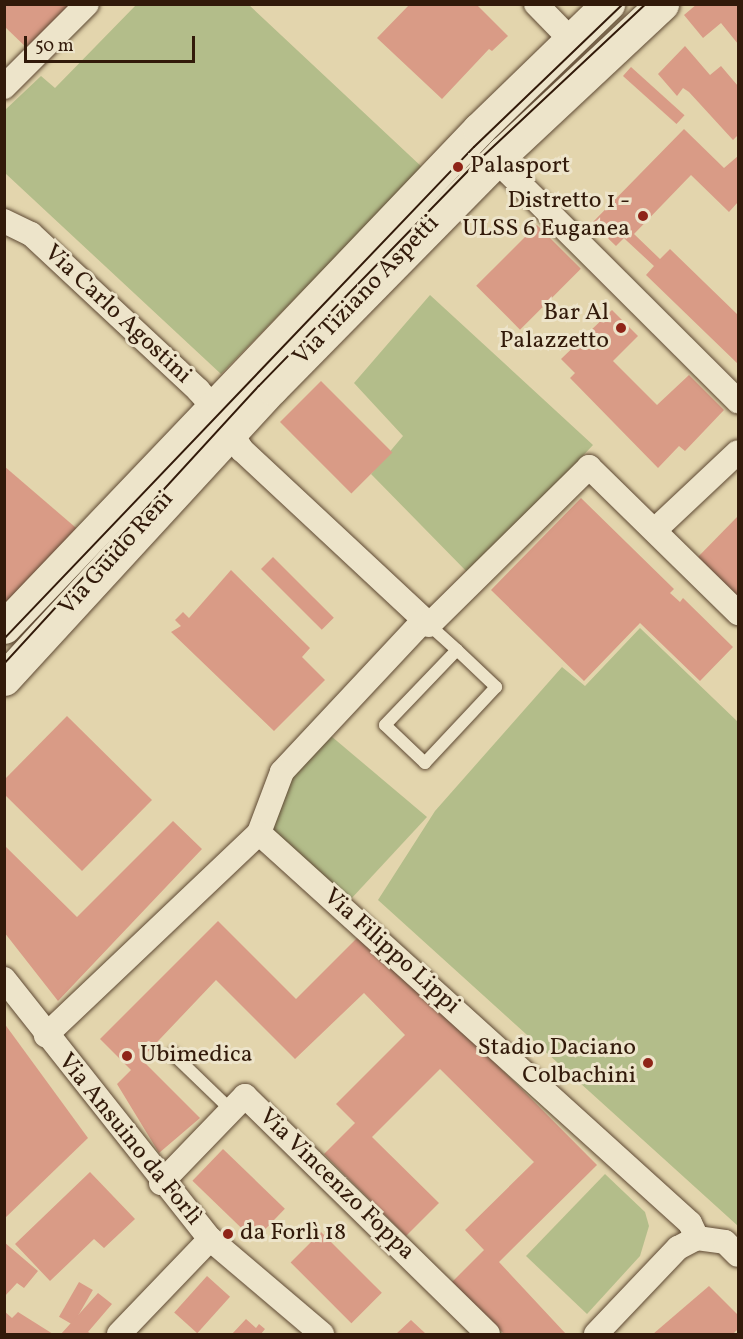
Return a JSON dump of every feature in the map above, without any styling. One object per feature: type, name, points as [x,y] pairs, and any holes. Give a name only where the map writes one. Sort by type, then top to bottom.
[{"type":"street","points":[[4,87],[87,4]]},
{"type":"street","points":[[536,4],[571,40]]},
{"type":"street","name":"Via Tiziano Aspetti","points":[[222,418],[478,129],[608,4]]},
{"type":"street","name":"Via Tiziano Aspetti","points":[[222,418],[662,4]]},
{"type":"street","points":[[496,160],[738,401]]},
{"type":"street","name":"Via Carlo Agostini","points":[[4,221],[31,234],[222,418],[242,450],[426,623]]},
{"type":"street","name":"Via Guido Reni","points":[[4,627],[222,418]]},
{"type":"street","name":"Via Guido Reni","points":[[4,679],[222,418]]},
{"type":"street","points":[[656,529],[738,452]]},
{"type":"street","points":[[46,1035],[259,833],[282,772],[426,623],[462,592],[589,467],[656,529],[738,613]]},
{"type":"street","name":"Via Filippo Lippi","points":[[259,833],[690,1223],[697,1238]]},
{"type":"street","name":"Via Ansuino da Forlì","points":[[4,979],[161,1184],[210,1239],[322,1335]]},
{"type":"street","name":"Via Vincenzo Foppa","points":[[161,1184],[245,1096],[488,1335]]},
{"type":"street","points":[[596,1335],[678,1248],[697,1238],[725,1242],[738,1254]]},
{"type":"street","points":[[119,1335],[210,1239]]},
{"type":"lane","points":[[426,623],[457,650],[496,687],[425,763],[385,725],[457,650]]},
{"type":"lane","points":[[173,1054],[231,1110]]},
{"type":"green space","points":[[136,5],[249,5],[423,168],[221,374],[5,173],[4,111],[41,76],[55,88]]},
{"type":"green space","points":[[430,295],[593,445],[470,575],[371,474],[403,436],[354,383]]},
{"type":"green space","name":"Stadio Daciano Colbachini","points":[[640,628],[738,722],[738,1226],[378,900],[435,811],[562,667],[585,686]]},
{"type":"green space","points":[[331,736],[427,817],[350,900],[271,829],[288,780]]},
{"type":"green space","points":[[605,1174],[645,1212],[649,1226],[640,1256],[587,1314],[526,1256]]},
{"type":"building","points":[[4,4],[75,4],[30,51],[4,26]]},
{"type":"building","points":[[410,4],[476,4],[508,36],[492,51],[489,49],[442,99],[377,38]]},
{"type":"building","points":[[697,4],[738,4],[738,44],[721,23],[703,38],[684,15]]},
{"type":"building","points":[[685,46],[710,75],[721,66],[738,86],[738,135],[733,140],[689,92],[683,88],[677,96],[658,74]]},
{"type":"building","points":[[631,67],[685,115],[676,124],[623,76]]},
{"type":"building","points":[[684,129],[724,168],[738,156],[738,202],[729,212],[691,175],[634,234],[660,259],[670,249],[738,315],[738,364],[646,275],[654,266],[624,238],[616,246],[592,223]]},
{"type":"building","points":[[537,225],[581,269],[520,330],[476,286]]},
{"type":"building","points":[[612,310],[638,336],[613,361],[657,405],[689,375],[724,410],[685,451],[679,446],[658,468],[570,378],[575,373],[561,359]]},
{"type":"building","points":[[321,381],[392,452],[351,493],[280,422]]},
{"type":"building","points":[[4,466],[82,533],[4,616]]},
{"type":"building","points":[[581,498],[674,589],[670,593],[680,602],[683,598],[733,647],[700,681],[640,623],[584,681],[491,590]]},
{"type":"building","points":[[738,516],[738,602],[695,560]]},
{"type":"building","points":[[273,557],[334,618],[322,630],[261,569]]},
{"type":"building","points":[[231,570],[310,648],[302,657],[325,680],[274,731],[171,632],[181,626],[175,620],[183,612],[189,618]]},
{"type":"building","points":[[67,716],[152,800],[82,871],[4,794],[4,780]]},
{"type":"building","points":[[173,821],[202,849],[58,1001],[4,932],[4,845],[77,917]]},
{"type":"building","points":[[218,921],[296,999],[364,931],[597,1165],[499,1262],[566,1334],[504,1334],[452,1282],[484,1250],[465,1230],[534,1162],[440,1069],[372,1137],[439,1203],[406,1236],[324,1154],[355,1123],[336,1104],[405,1035],[364,993],[295,1059],[216,980],[141,1059],[200,1118],[159,1153],[117,1084],[131,1070],[100,1039]]},
{"type":"building","points":[[4,1023],[88,1138],[4,1219]]},
{"type":"building","points":[[223,1149],[285,1209],[254,1240],[192,1181]]},
{"type":"building","points":[[90,1172],[135,1219],[104,1248],[94,1239],[50,1281],[15,1244]]},
{"type":"building","points":[[321,1232],[382,1293],[351,1323],[291,1262]]},
{"type":"building","points":[[4,1242],[38,1271],[24,1288],[17,1283],[4,1297]]},
{"type":"building","points":[[207,1276],[230,1297],[197,1333],[174,1312]]},
{"type":"building","points":[[79,1282],[93,1290],[73,1325],[59,1317]]},
{"type":"building","points":[[709,1286],[738,1315],[738,1329],[733,1334],[653,1334]]},
{"type":"building","points":[[98,1293],[112,1304],[88,1332],[92,1334],[61,1334]]},
{"type":"building","points":[[4,1311],[12,1318],[18,1312],[53,1334],[4,1334]]},
{"type":"building","points":[[246,1319],[256,1328],[259,1324],[265,1329],[261,1334],[232,1334]]},
{"type":"building","points":[[411,1320],[426,1334],[396,1334]]},
{"type":"tram line","points":[[4,639],[474,147],[623,4]]},
{"type":"tram line","points":[[4,664],[259,386],[478,161],[646,4]]},
{"type":"place","name":"Palasport","points":[[458,167]]},
{"type":"place","name":"Distretto 1 - ULSS 6 Euganea","points":[[643,216]]},
{"type":"place","name":"Bar Al Palazzetto","points":[[621,328]]},
{"type":"place","name":"Ubimedica","points":[[127,1056]]},
{"type":"place","name":"Stadio Daciano Colbachini","points":[[648,1063]]},
{"type":"place","name":"da Forlì 18","points":[[228,1234]]}]
